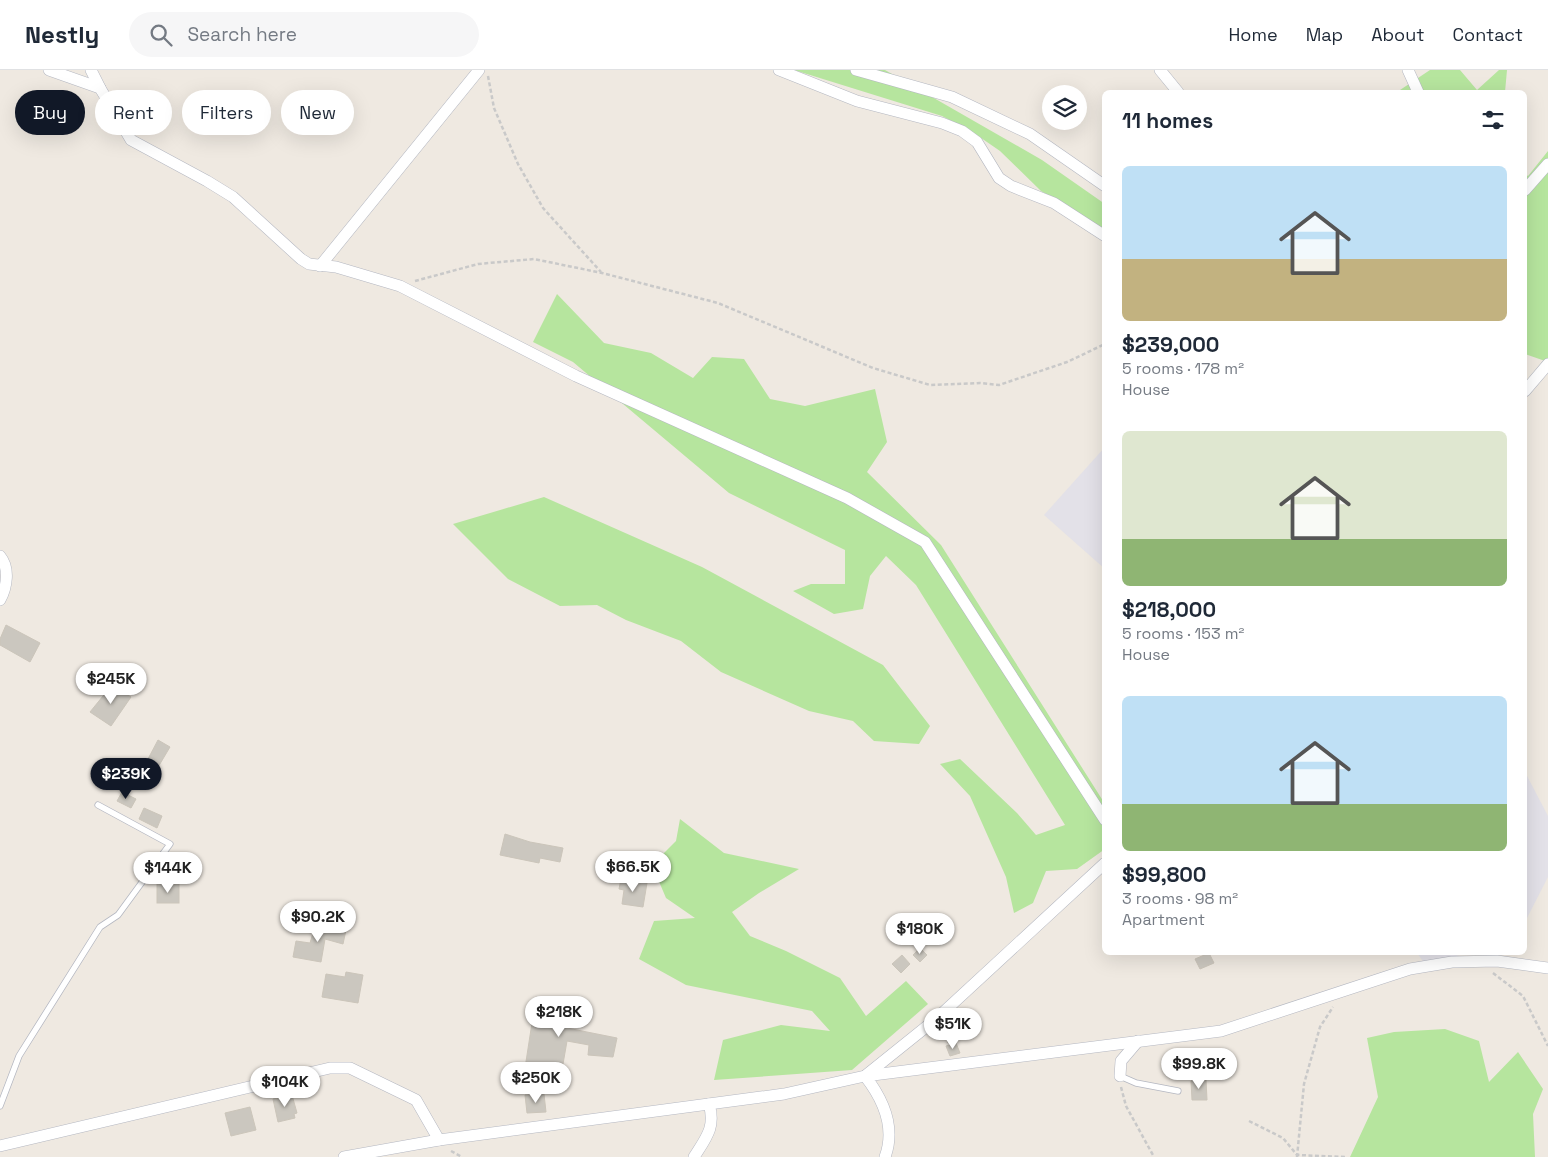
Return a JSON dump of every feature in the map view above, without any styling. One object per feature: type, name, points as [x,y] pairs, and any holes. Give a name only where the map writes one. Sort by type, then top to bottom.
[{"type":"street","points":[[49,70],[100,88]]},
{"type":"street","points":[[91,70],[131,140],[207,181],[232,197],[309,264],[336,267],[400,286],[576,376],[847,498],[925,542],[1102,815]]},
{"type":"street","points":[[320,266],[479,70]]},
{"type":"street","points":[[779,70],[857,101],[942,123],[962,132],[977,142],[999,178],[1011,186],[1054,203],[1102,234]]},
{"type":"street","points":[[856,70],[952,97],[1030,134],[1102,184]]},
{"type":"street","points":[[1160,70],[1176,90]]},
{"type":"street","points":[[1408,70],[1417,90]]},
{"type":"street","points":[[1527,188],[1548,164]]},
{"type":"street","points":[[1527,390],[1547,369]]},
{"type":"street","points":[[0,556],[4,560],[7,586],[0,600]]},
{"type":"street","points":[[864,1076],[936,1019],[1102,866]]},
{"type":"street","points":[[344,1157],[359,1156],[439,1140],[784,1094],[864,1076],[1221,1031],[1307,1001],[1410,969],[1452,962],[1497,962],[1548,968]]},
{"type":"street","points":[[1120,1076],[1121,1061],[1138,1041]]},
{"type":"street","points":[[0,1146],[330,1068],[350,1068],[416,1100],[439,1140]]},
{"type":"street","points":[[864,1076],[876,1090],[887,1112],[890,1134],[885,1157]]},
{"type":"street","points":[[694,1157],[710,1132],[712,1115],[709,1104]]},
{"type":"lane","points":[[0,1106],[19,1056],[100,927],[118,915],[170,844],[98,805]]},
{"type":"lane","points":[[1120,1076],[1136,1083],[1178,1092]]},
{"type":"path","points":[[487,70],[494,108],[518,164],[544,208],[602,273]]},
{"type":"path","points":[[400,286],[425,277],[478,264],[534,259],[602,273],[718,303],[873,368],[930,385],[980,383],[999,385],[1060,364],[1102,345]]},
{"type":"path","points":[[1477,962],[1523,996],[1548,1046]]},
{"type":"path","points":[[1297,1156],[1304,1084],[1320,1027],[1344,991]]},
{"type":"path","points":[[1120,1076],[1126,1106],[1154,1157]]},
{"type":"path","points":[[1249,1121],[1283,1138],[1297,1156]]},
{"type":"path","points":[[1297,1156],[1346,1157]]},
{"type":"shaded area","points":[[1102,450],[1102,566],[1044,515]]},
{"type":"shaded area","points":[[1527,776],[1548,816],[1548,877],[1527,918]]},
{"type":"shaded area","points":[[1418,955],[1460,955],[1425,964]]},
{"type":"green space","points":[[794,70],[885,70],[1042,160],[1102,202],[1102,228],[1041,191],[1000,151],[971,131],[942,116]]},
{"type":"green space","points":[[1430,70],[1460,70],[1477,90],[1400,90]]},
{"type":"green space","points":[[1499,70],[1507,70],[1505,90],[1477,90]]},
{"type":"green space","points":[[1548,151],[1548,362],[1527,355],[1528,176]]},
{"type":"green space","points":[[557,294],[604,343],[651,353],[693,378],[712,357],[744,359],[770,399],[805,406],[875,389],[887,442],[867,472],[941,545],[1102,799],[1102,851],[1077,869],[1046,871],[1033,903],[1014,913],[1006,877],[970,796],[940,764],[960,759],[1017,813],[1036,835],[1065,825],[916,585],[886,556],[870,576],[863,609],[834,614],[793,591],[811,584],[845,584],[845,550],[729,493],[573,362],[533,342]]},
{"type":"green space","points":[[544,497],[702,567],[883,665],[930,726],[919,744],[874,741],[853,721],[809,711],[721,672],[681,641],[626,620],[597,605],[560,606],[508,579],[453,524]]},
{"type":"green space","points":[[680,819],[724,853],[799,869],[732,912],[750,936],[786,951],[840,978],[866,1016],[906,981],[928,1004],[852,1070],[714,1080],[723,1040],[781,1025],[830,1031],[812,1011],[686,985],[639,959],[654,921],[695,918],[666,898],[652,865],[676,841]]},
{"type":"green space","points":[[1445,1029],[1479,1041],[1489,1082],[1518,1052],[1543,1089],[1533,1114],[1535,1157],[1350,1157],[1378,1097],[1367,1038],[1394,1032]]},
{"type":"building","points":[[6,625],[40,643],[30,662],[0,645],[0,639]]},
{"type":"building","points":[[112,685],[131,697],[111,726],[90,712]]},
{"type":"building","points":[[158,740],[170,747],[148,784],[138,778]]},
{"type":"building","points":[[122,792],[136,799],[131,808],[117,801]]},
{"type":"building","points":[[144,808],[162,816],[157,828],[139,819]]},
{"type":"building","points":[[505,834],[530,842],[563,848],[560,862],[540,858],[539,863],[500,855]]},
{"type":"building","points":[[621,879],[647,883],[643,907],[622,904],[624,890],[619,889]]},
{"type":"building","points":[[157,884],[179,884],[179,903],[157,903]]},
{"type":"building","points":[[316,923],[346,930],[343,944],[325,939],[321,962],[293,957],[296,941],[310,943]]},
{"type":"building","points":[[920,948],[927,955],[920,962],[913,955]]},
{"type":"building","points":[[902,955],[910,964],[901,973],[892,964]]},
{"type":"building","points":[[1210,955],[1214,963],[1200,969],[1195,959]]},
{"type":"building","points":[[346,972],[363,975],[358,1003],[322,997],[326,974],[345,977]]},
{"type":"building","points":[[536,997],[566,1002],[562,1026],[617,1038],[613,1057],[588,1055],[589,1045],[567,1041],[563,1064],[557,1063],[555,1073],[525,1068]]},
{"type":"building","points":[[958,1021],[964,1038],[948,1043],[942,1026]]},
{"type":"building","points":[[956,1043],[960,1053],[950,1056],[946,1046]]},
{"type":"building","points":[[1206,1080],[1207,1100],[1192,1100],[1191,1081]]},
{"type":"building","points":[[544,1094],[546,1112],[527,1113],[525,1095]]},
{"type":"building","points":[[292,1095],[297,1113],[294,1114],[295,1118],[278,1122],[273,1099]]},
{"type":"building","points":[[250,1107],[256,1130],[231,1136],[225,1113]]}]
